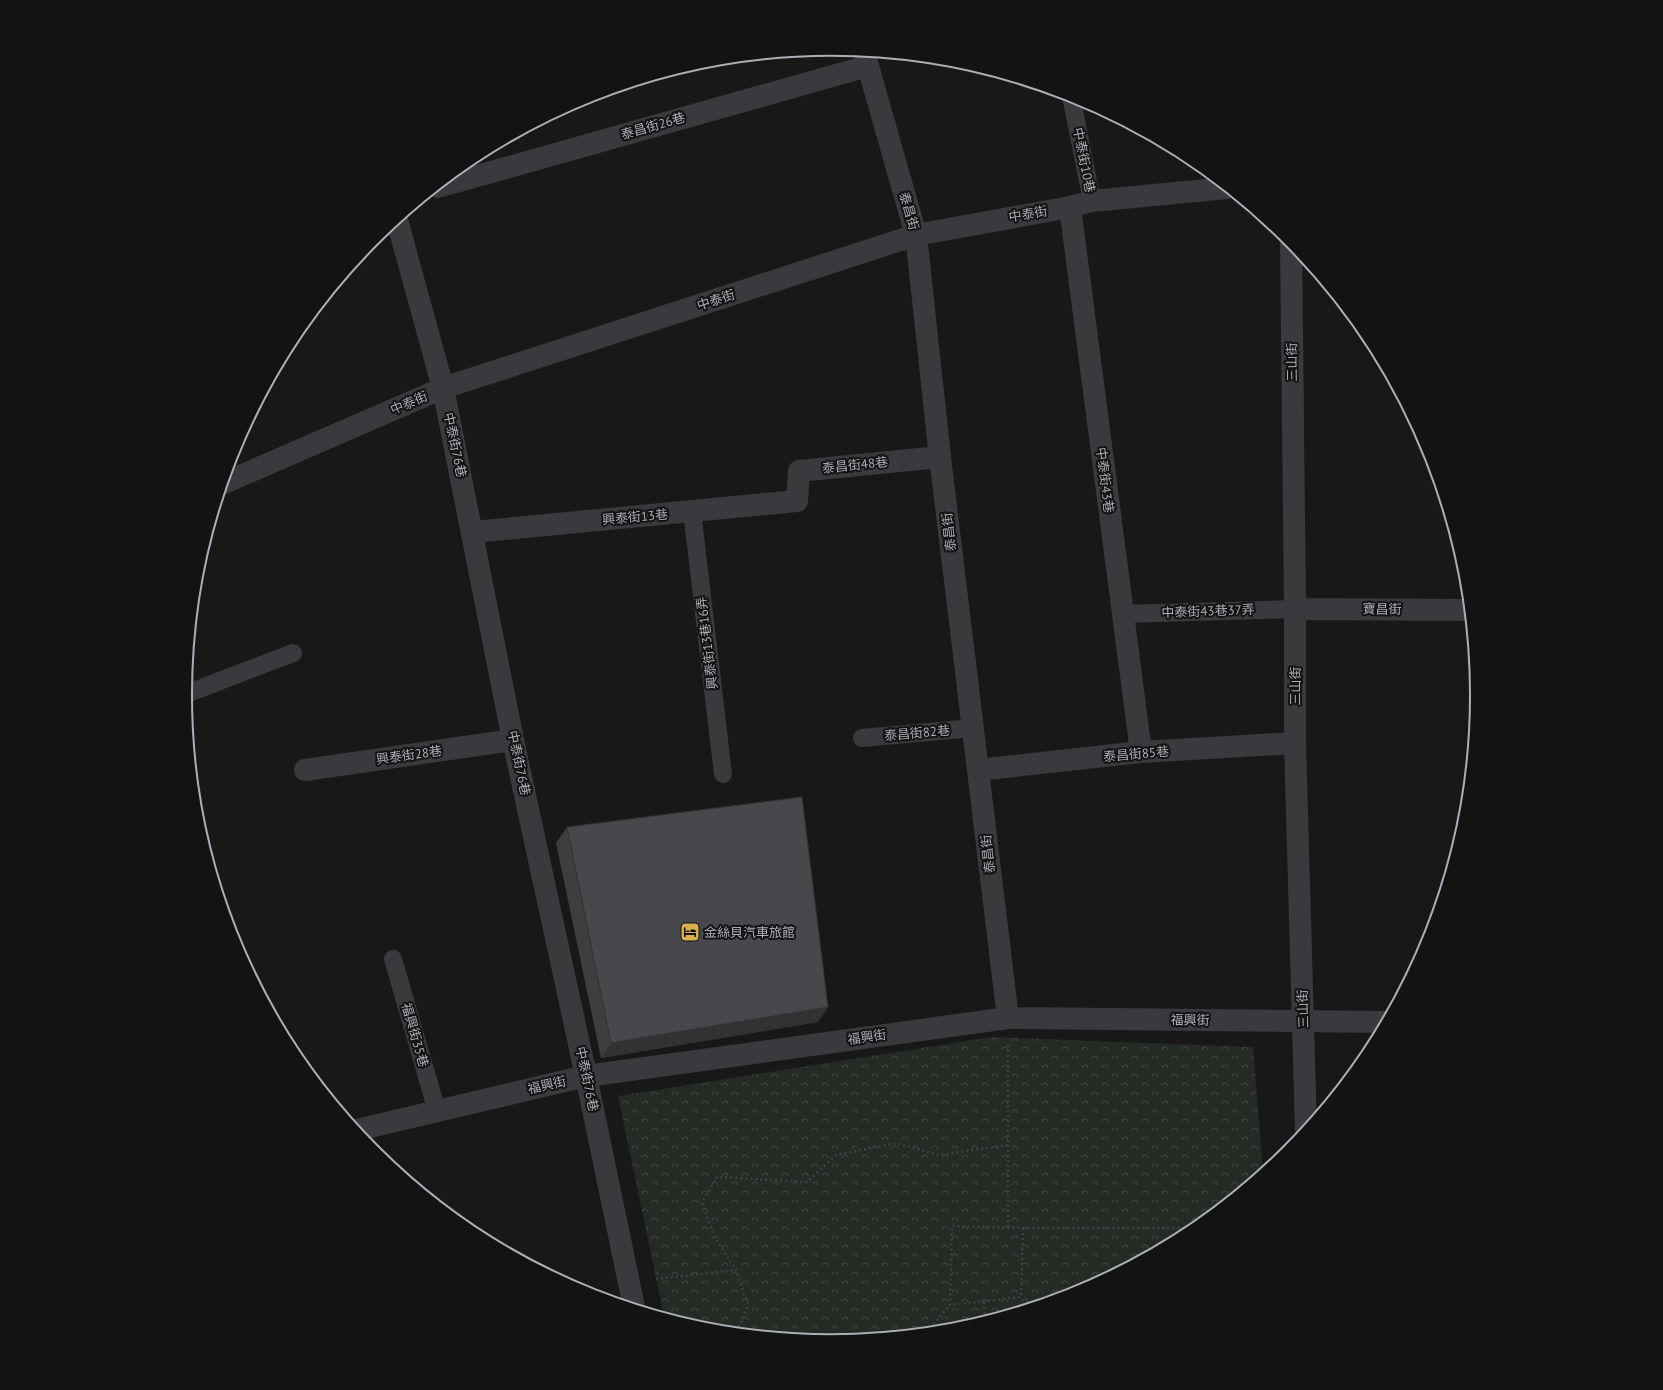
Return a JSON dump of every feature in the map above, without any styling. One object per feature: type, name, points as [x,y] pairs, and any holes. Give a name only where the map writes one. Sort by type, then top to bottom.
[{"type":"street","name":"泰昌街26巷","points":[[449,184],[866,59]]},
{"type":"street","name":"泰昌街","points":[[866,59],[916,235],[940,457],[1008,1018]]},
{"type":"street","name":"中泰街","points":[[230,481],[444,388],[916,235],[1070,207],[1092,201],[1221,189]]},
{"type":"street","name":"中泰街43巷","points":[[1070,207],[1141,752]]},
{"type":"street","name":"中泰街76巷","points":[[398,226],[444,388],[513,740],[586,1076],[633,1302]]},
{"type":"street","name":"三山街","points":[[1291,252],[1295,743],[1306,1123]]},
{"type":"street","name":"泰昌街48巷","points":[[797,501],[799,471],[940,457]]},
{"type":"street","name":"興泰街13巷","points":[[473,532],[797,501]]},
{"type":"street","name":"寶昌街","points":[[1295,609],[1465,610]]},
{"type":"street","name":"興泰街28巷","points":[[305,770],[513,740]]},
{"type":"street","name":"泰昌街85巷","points":[[978,770],[1141,752],[1295,743]]},
{"type":"street","name":"福興街","points":[[363,1129],[586,1076],[1008,1018],[1381,1022]]},
{"type":"lane","name":"中泰街10巷","points":[[1073,104],[1092,201]]},
{"type":"lane","name":"興泰街13巷16弄","points":[[692,511],[723,774]]},
{"type":"lane","name":"中泰街43巷37弄","points":[[1122,614],[1295,609]]},
{"type":"lane","points":[[192,692],[293,653]]},
{"type":"lane","name":"泰昌街82巷","points":[[862,738],[973,728]]},
{"type":"lane","name":"福興街35巷","points":[[393,959],[437,1111]]},
{"type":"path","points":[[1008,1018],[1008,1228]]},
{"type":"path","points":[[738,1327],[748,1305],[736,1270],[715,1238],[702,1203],[717,1177],[807,1182],[836,1155],[896,1143],[939,1155],[1008,1146]]},
{"type":"path","points":[[931,1326],[950,1305],[952,1226],[1008,1228],[1184,1228]]},
{"type":"path","points":[[950,1305],[1021,1297],[1023,1228]]},
{"type":"path","points":[[656,1279],[736,1270]]},
{"type":"path","points":[[984,1302],[985,1315]]},
{"type":"green space","points":[[992,1037],[1253,1047],[1262,1166],[1220,1202],[1187,1226],[1151,1248],[1114,1268],[1037,1300],[956,1322],[915,1329],[873,1333],[832,1334],[790,1333],[748,1329],[707,1322],[663,1311],[618,1096]]},
{"type":"building","name":"金絲貝汽車旅館","points":[[802,797],[828,1007],[611,1043],[567,827]]},
{"type":"place","name":"金絲貝汽車旅館","points":[[690,932]]}]
